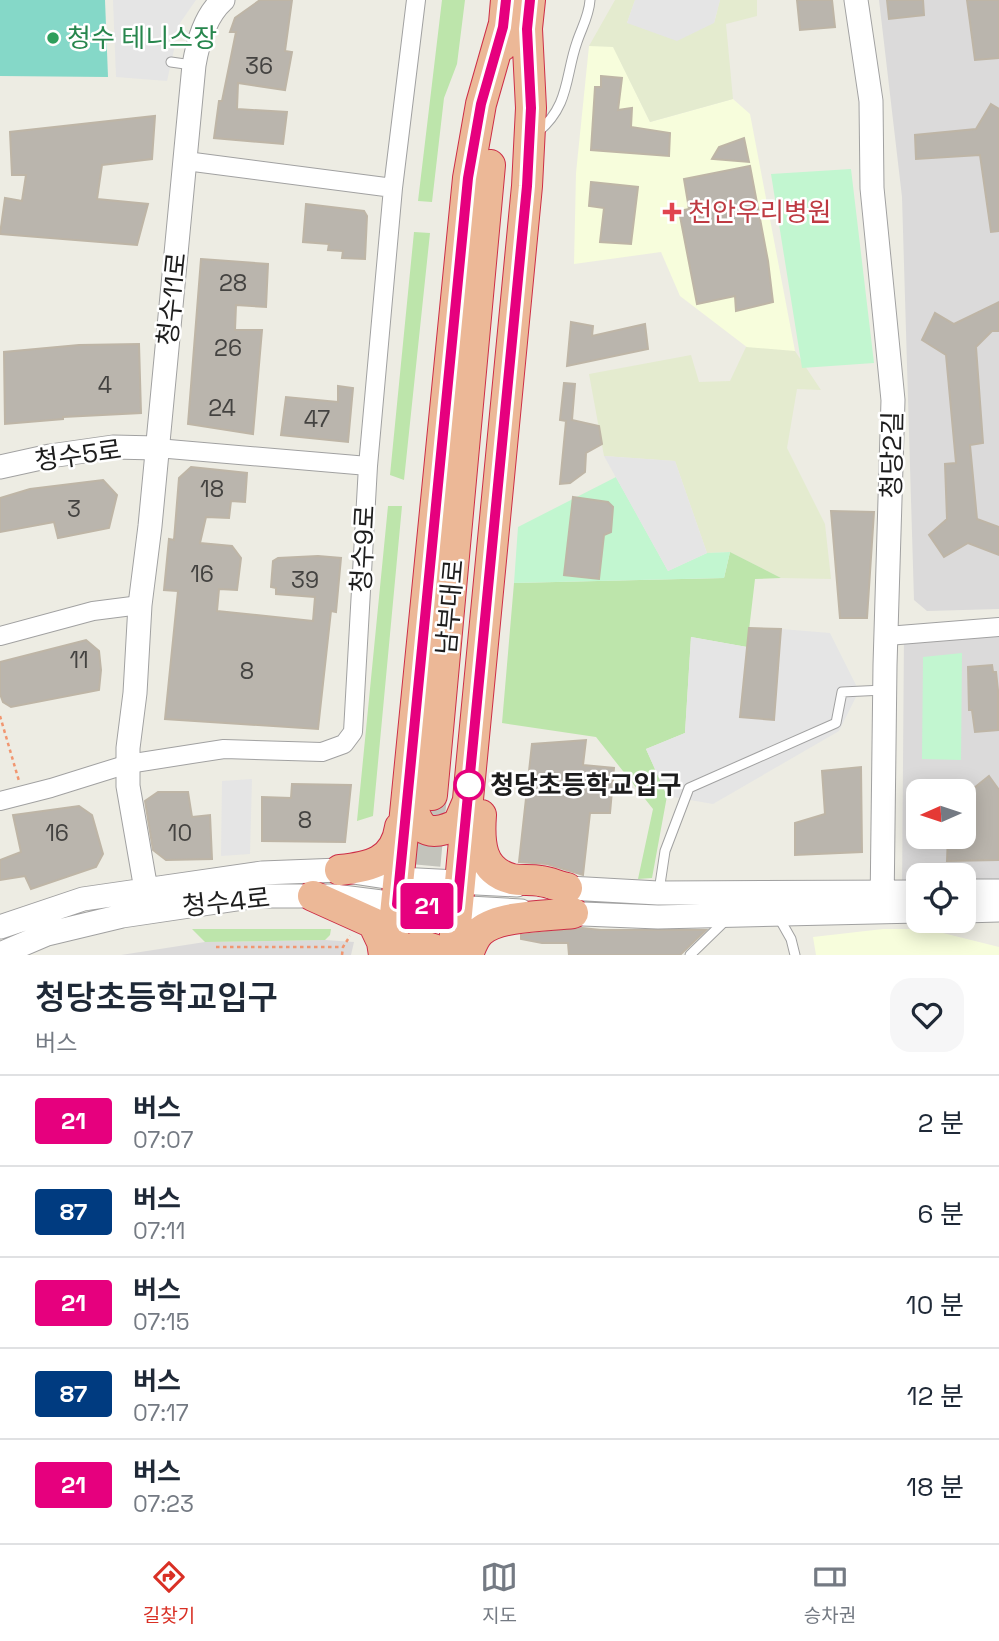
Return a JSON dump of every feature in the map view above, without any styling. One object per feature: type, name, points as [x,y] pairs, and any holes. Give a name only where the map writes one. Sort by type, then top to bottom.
[{"type":"highway","points":[[517,14],[531,108],[530,139],[480,678],[483,783],[480,834],[485,860],[499,874],[513,879],[539,880],[570,901]]},
{"type":"highway","points":[[453,955],[458,895],[441,794],[468,178],[481,104],[517,14]]},
{"type":"highway","name":"남부대로","points":[[441,794],[517,14]]},
{"type":"highway","points":[[391,955],[398,892],[441,794],[480,678]]},
{"type":"highway","points":[[340,870],[368,867],[377,863],[389,851],[400,831],[401,813],[441,794]]},
{"type":"highway","points":[[313,897],[373,923],[382,942],[384,955]]},
{"type":"highway","points":[[468,955],[472,942],[482,930],[499,922],[570,901]]},
{"type":"highway","points":[[402,955],[410,948],[422,946],[435,948],[442,955]]},
{"type":"street","name":"청수11로","points":[[150,911],[128,786],[128,764],[140,605],[186,162],[183,64],[223,0]]},
{"type":"street","name":"청수9로","points":[[0,801],[128,764],[224,749],[322,752],[344,744],[353,732],[368,466],[393,188],[416,0]]},
{"type":"street","name":"청당2길","points":[[856,0],[871,101],[872,188],[893,400],[884,691],[882,902]]},
{"type":"street","points":[[186,162],[393,188]]},
{"type":"street","name":"청수5로","points":[[0,467],[50,456],[113,447],[157,448]]},
{"type":"street","points":[[157,448],[368,466]]},
{"type":"street","points":[[0,636],[93,611],[140,605]]},
{"type":"street","points":[[887,636],[999,626]]},
{"type":"street","points":[[0,927],[83,899],[146,888],[262,873],[340,870],[398,892],[570,901],[658,917],[778,914],[882,902],[906,896]]},
{"type":"street","points":[[976,891],[999,891]]},
{"type":"street","name":"청수4로","points":[[0,954],[47,934],[150,911],[257,897],[398,892]]},
{"type":"street","points":[[570,901],[658,893],[882,902],[906,908]]},
{"type":"street","points":[[976,911],[999,910]]},
{"type":"lane","points":[[530,139],[542,129],[567,90],[576,44],[589,14],[590,0]]},
{"type":"lane","points":[[658,893],[665,851],[689,788],[836,723],[842,692],[884,691]]},
{"type":"lane","points":[[778,914],[791,939],[795,955]]},
{"type":"lane","points":[[690,955],[719,925],[733,915]]},
{"type":"path","points":[[0,716],[23,794]]},
{"type":"path","points":[[342,955],[343,947],[355,928]]},
{"type":"path","points":[[216,947],[343,947]]},
{"type":"shaded area","name":"청수 테니스장","points":[[0,0],[105,0],[108,77],[0,76]]},
{"type":"shaded area","points":[[113,0],[196,0],[180,23],[167,81],[116,77]]},
{"type":"shaded area","points":[[615,0],[635,0],[627,23],[714,23],[720,0],[757,0],[757,16],[726,24],[733,99],[650,122],[613,47],[589,46]]},
{"type":"shaded area","points":[[635,0],[720,0],[714,23],[677,41],[627,23]]},
{"type":"shaded area","points":[[879,0],[999,0],[999,609],[927,611],[914,600],[902,197]]},
{"type":"shaded area","name":"천안우리병원","points":[[589,46],[613,46],[650,122],[733,99],[750,114],[795,351],[752,351],[680,296],[661,252],[574,264],[576,173]]},
{"type":"shaded area","points":[[851,169],[874,363],[802,368],[771,174]]},
{"type":"shaded area","points":[[746,347],[795,351],[821,390],[797,389],[787,448],[825,524],[831,579],[781,578],[730,552],[707,553],[675,461],[604,456],[589,374],[691,355],[699,382],[730,381]]},
{"type":"shaded area","points":[[604,456],[675,461],[707,553],[668,571]]},
{"type":"shaded area","points":[[616,477],[668,571],[707,553],[730,552],[724,578],[514,583],[518,527]]},
{"type":"shaded area","points":[[781,629],[830,633],[859,691],[839,731],[713,804],[667,796],[646,749],[685,733],[691,637],[747,647],[774,720]]},
{"type":"shaded area","points":[[999,632],[999,893],[976,894],[976,863],[906,863],[906,896],[902,896],[904,633]]},
{"type":"shaded area","points":[[962,653],[961,760],[922,759],[923,657]]},
{"type":"shaded area","points":[[252,779],[250,854],[221,856],[222,781]]},
{"type":"shaded area","points":[[906,929],[906,933],[943,933],[999,947],[999,955],[816,955],[813,937]]},
{"type":"shaded area","points":[[205,942],[354,942],[351,955],[121,955]]},
{"type":"green space","points":[[442,0],[465,0],[457,64],[444,98],[432,202],[418,201]]},
{"type":"green space","points":[[414,232],[430,233],[404,480],[390,475]]},
{"type":"green space","points":[[388,506],[402,506],[373,816],[357,821]]},
{"type":"green space","points":[[730,552],[781,578],[755,579],[747,647],[691,637],[685,733],[646,749],[667,796],[652,878],[638,879],[653,809],[596,737],[502,723],[514,583],[724,578]]},
{"type":"green space","points":[[192,929],[331,929],[325,940],[205,942]]},
{"type":"building","points":[[260,0],[292,0],[285,51],[292,52],[285,90],[238,83],[237,109],[287,112],[283,144],[214,138],[219,101],[222,101],[236,32],[230,32],[235,18]]},
{"type":"building","points":[[797,0],[832,0],[835,27],[800,30]]},
{"type":"building","points":[[887,0],[923,0],[924,15],[889,19]]},
{"type":"building","points":[[967,0],[999,0],[999,58],[975,60]]},
{"type":"building","points":[[601,76],[622,78],[618,110],[632,108],[631,127],[670,133],[669,156],[591,150],[595,87],[601,87]]},
{"type":"building","points":[[991,104],[999,109],[999,231],[991,232],[980,155],[916,159],[915,135],[976,129]]},
{"type":"building","points":[[155,116],[152,159],[102,165],[97,199],[148,204],[137,245],[0,234],[5,198],[22,201],[26,175],[12,175],[10,132]]},
{"type":"building","points":[[744,138],[749,162],[712,159],[719,147]]},
{"type":"building","points":[[750,166],[773,302],[736,311],[735,296],[697,304],[679,211],[689,209],[684,179]]},
{"type":"building","points":[[591,182],[638,187],[631,244],[600,242],[604,208],[589,206]]},
{"type":"building","points":[[306,204],[364,211],[367,216],[365,259],[342,258],[343,251],[328,250],[329,244],[303,242]]},
{"type":"building","points":[[201,259],[268,264],[266,307],[236,305],[235,330],[262,330],[253,434],[188,424]]},
{"type":"building","points":[[999,302],[999,331],[992,331],[976,347],[983,443],[970,445],[977,519],[999,527],[999,555],[968,543],[944,557],[929,535],[947,519],[945,464],[956,463],[946,355],[922,340],[935,313],[954,324]]},
{"type":"building","points":[[571,322],[593,326],[592,336],[645,324],[648,349],[567,366]]},
{"type":"building","points":[[139,344],[141,413],[63,417],[5,424],[4,352],[79,345]]},
{"type":"building","points":[[564,383],[575,384],[572,420],[599,426],[602,444],[586,453],[585,472],[570,483],[560,484],[566,421],[560,420]]},
{"type":"building","points":[[338,386],[353,388],[348,442],[281,435],[286,397],[338,402]]},
{"type":"building","points":[[191,467],[247,473],[245,502],[231,501],[229,518],[206,517],[200,543],[232,546],[241,558],[237,590],[219,589],[217,611],[313,621],[315,597],[276,594],[276,588],[271,587],[273,561],[278,558],[318,556],[341,558],[336,612],[331,611],[318,729],[165,719],[178,591],[164,590],[169,539],[174,540],[179,478]]},
{"type":"building","points":[[103,480],[117,495],[109,528],[58,538],[54,522],[0,532],[0,498],[30,489]]},
{"type":"building","points":[[573,497],[608,502],[613,507],[611,532],[604,535],[599,579],[564,575]]},
{"type":"building","points":[[831,511],[874,512],[867,618],[840,618]]},
{"type":"building","points":[[749,628],[781,629],[774,720],[740,717]]},
{"type":"building","points":[[86,640],[99,651],[99,690],[11,707],[3,702],[0,694],[0,662]]},
{"type":"building","points":[[992,665],[993,672],[996,672],[998,690],[998,730],[975,732],[972,710],[969,710],[968,667]]},
{"type":"building","points":[[586,740],[583,765],[614,768],[610,813],[590,813],[583,875],[547,864],[519,862],[532,744]]},
{"type":"building","points":[[861,767],[862,852],[795,855],[795,823],[825,814],[822,771]]},
{"type":"building","points":[[989,776],[999,790],[999,860],[947,861],[947,849],[976,849],[976,786]]},
{"type":"building","points":[[292,784],[351,785],[345,842],[262,841],[262,797],[291,798]]},
{"type":"building","points":[[158,792],[188,792],[192,817],[210,815],[212,859],[166,860],[153,850],[145,801]]},
{"type":"building","points":[[79,806],[92,815],[103,854],[96,867],[31,889],[25,876],[0,880],[0,860],[21,852],[13,815]]},
{"type":"building","points":[[582,928],[706,930],[680,955],[569,955],[568,943],[542,943],[521,939],[521,935]]},
{"type":"tunnel","points":[[417,955],[432,795]]},
{"type":"bus line","name":"21","points":[[506,0],[503,27],[481,104],[468,178],[397,904],[457,908],[527,186],[531,108],[527,29],[530,0]]},
{"type":"place","name":"청수 테니스장","points":[[53,38]]},
{"type":"place","name":"천안우리병원","points":[[672,212]]},
{"type":"place","name":"청당초등학교입구","points":[[469,785]]}]
